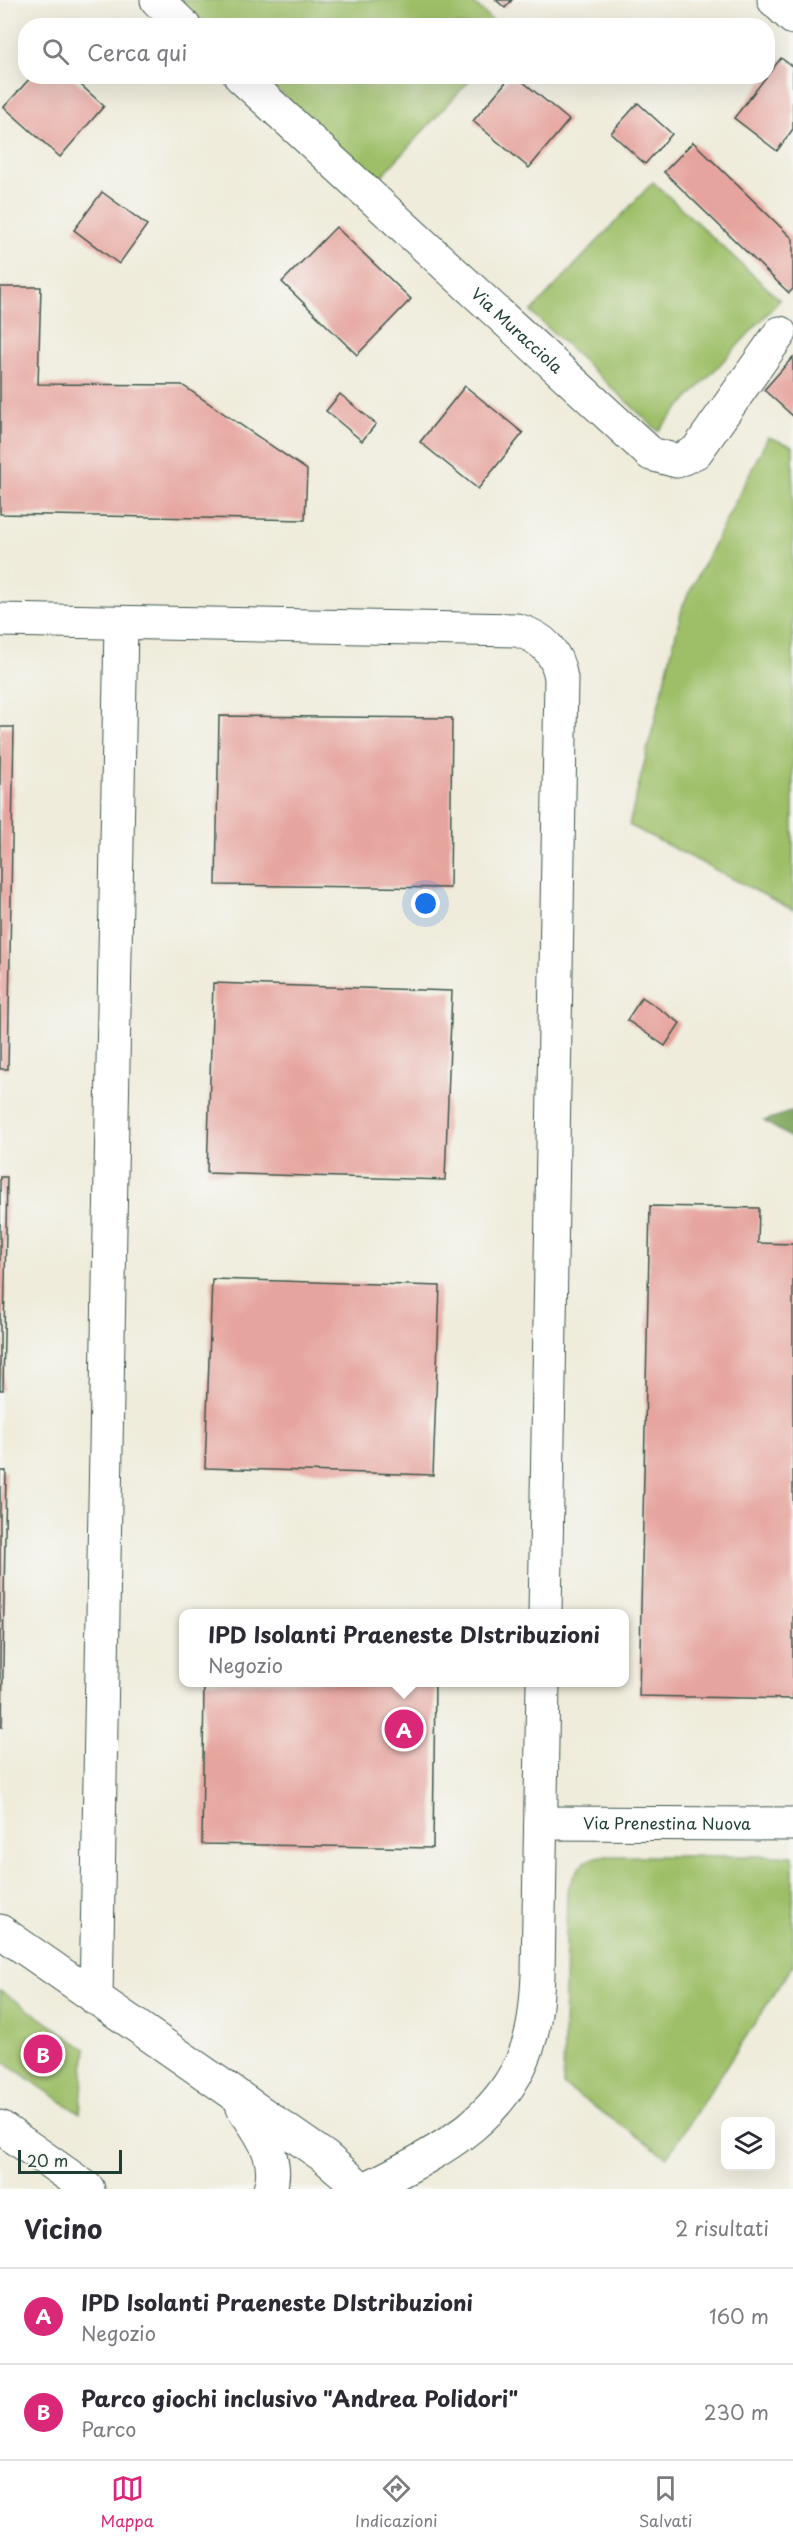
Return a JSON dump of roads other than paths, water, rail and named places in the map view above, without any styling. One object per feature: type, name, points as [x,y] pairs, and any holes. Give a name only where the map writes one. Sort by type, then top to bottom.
[{"type":"street","points":[[156,0],[175,18]]},
{"type":"street","points":[[774,0],[793,18]]},
{"type":"street","name":"Via Muracciola","points":[[249,84],[651,454],[677,461],[696,452],[780,333]]},
{"type":"street","points":[[0,620],[517,630],[542,640],[556,658],[561,678],[545,1609]]},
{"type":"street","points":[[96,1999],[121,623]]},
{"type":"street","points":[[0,1931],[325,2157],[363,2189],[461,2138],[487,2113],[519,2067],[529,2042],[536,2012],[543,1687]]},
{"type":"street","name":"Via Prenestina Nuova","points":[[541,1823],[793,1824]]},
{"type":"street","points":[[226,2089],[244,2109],[266,2143],[273,2178],[270,2189]]},
{"type":"street","points":[[0,2127],[88,2189]]},
{"type":"place","name":"IPD Isolanti Praeneste DIstribuzioni","points":[[404,1729]]},
{"type":"place","name":"Parco giochi inclusivo \"Andrea Polidori\"","points":[[43,2054]]}]
